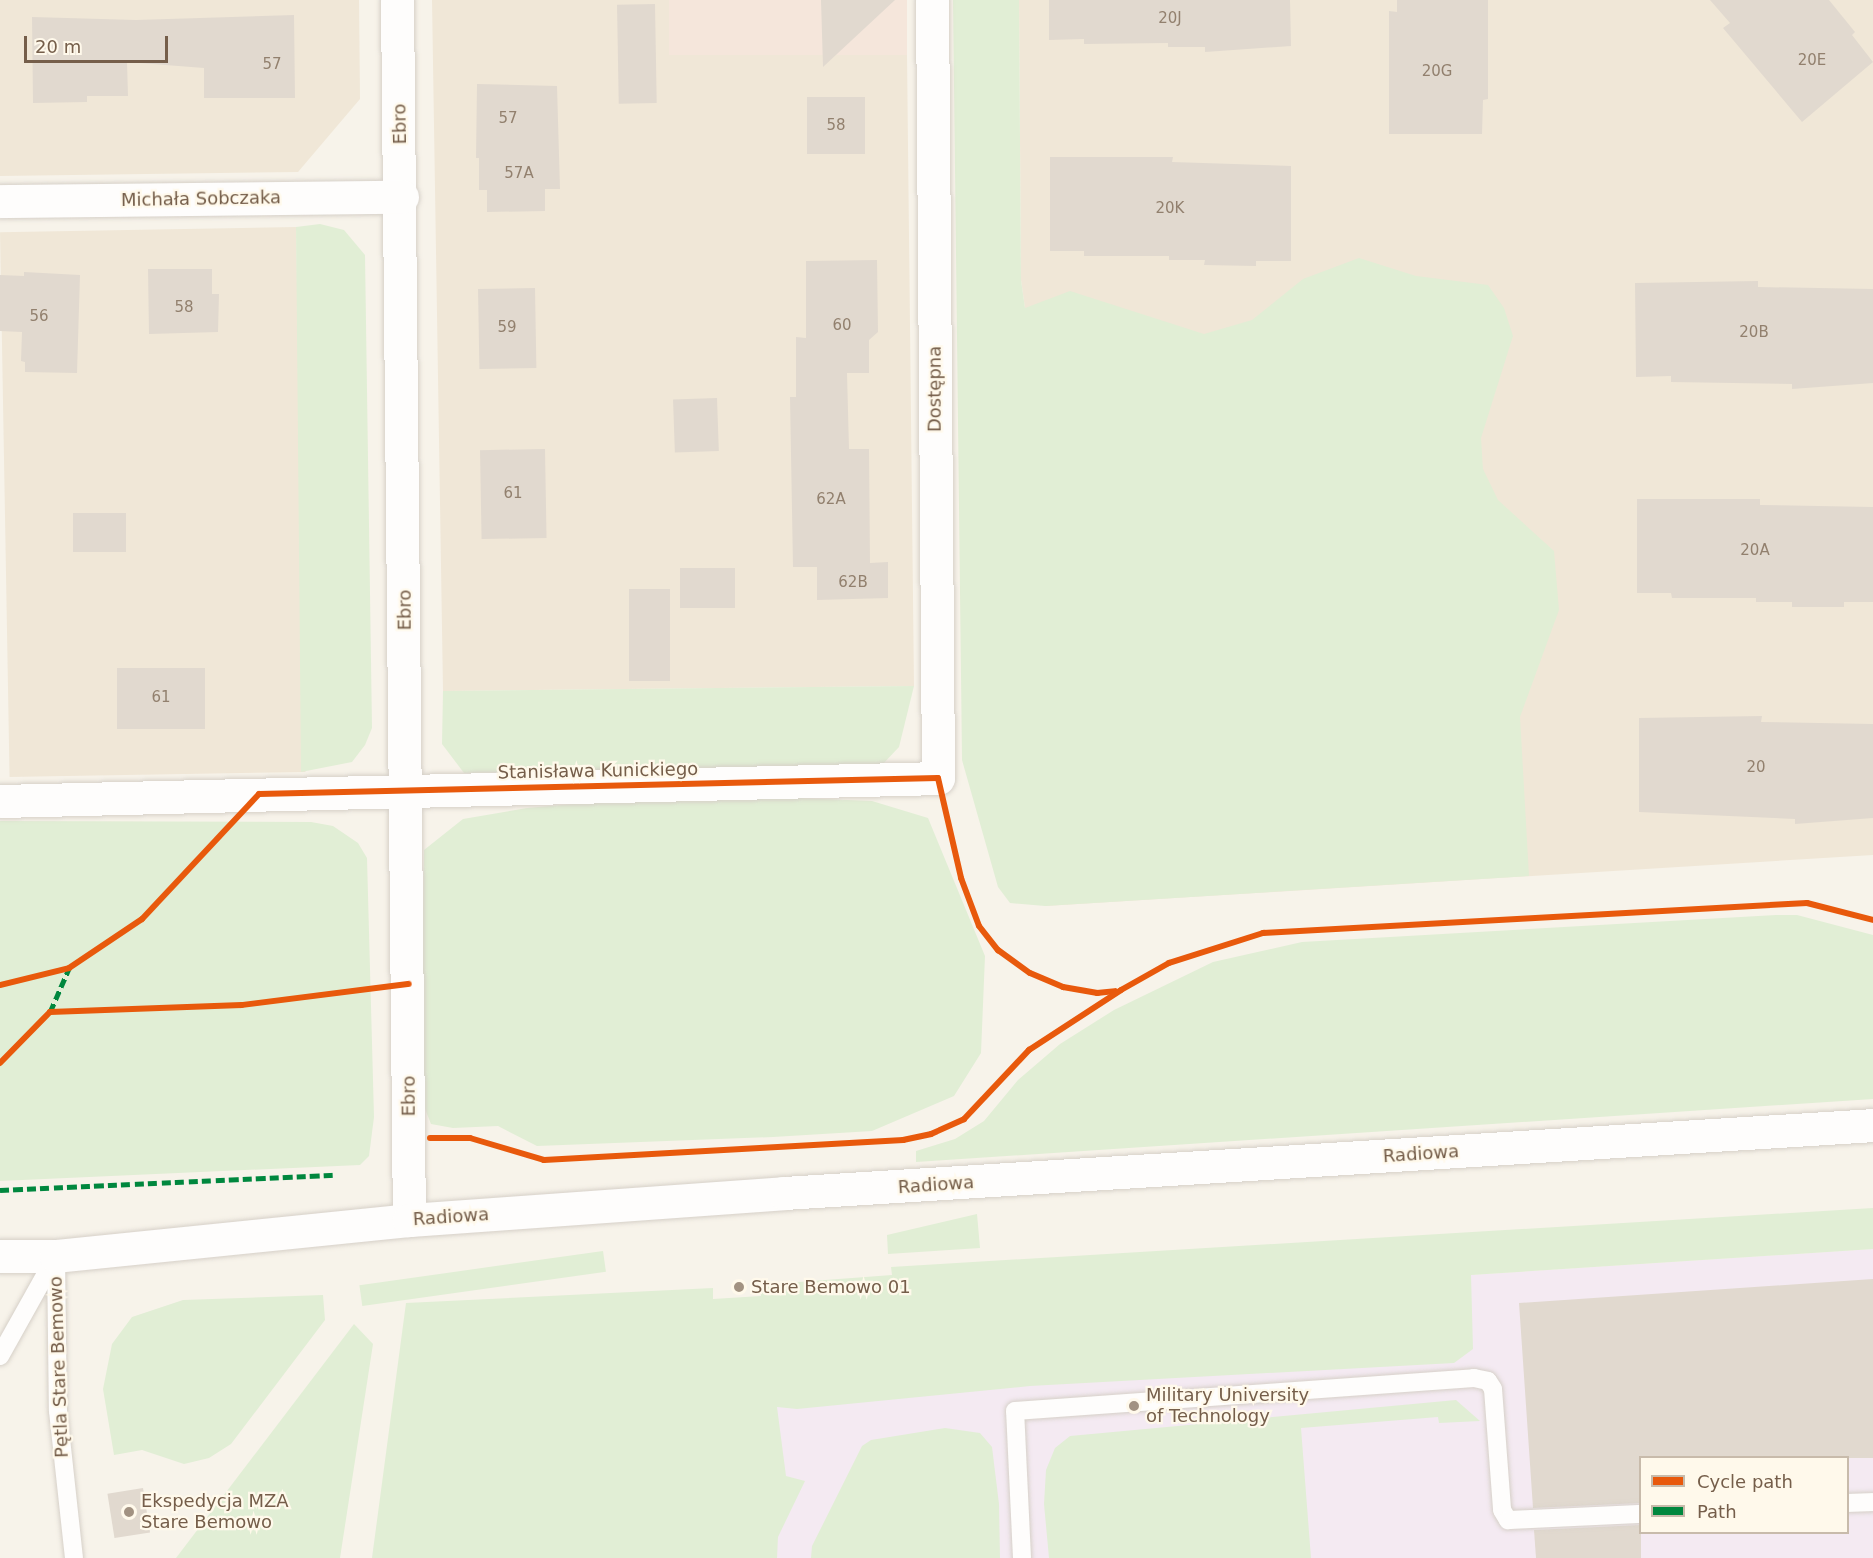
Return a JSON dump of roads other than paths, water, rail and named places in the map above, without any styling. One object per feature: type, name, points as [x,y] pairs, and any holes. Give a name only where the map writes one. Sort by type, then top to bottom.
[{"type":"street","name":"Ebro","points":[[397,0],[402,197],[409,1220]]},
{"type":"street","name":"Dostępna","points":[[932,0],[938,778]]},
{"type":"street","name":"Michała Sobczaka","points":[[0,201],[402,197]]},
{"type":"street","name":"Stanisława Kunickiego","points":[[0,801],[938,778]]},
{"type":"street","name":"Radiowa","points":[[0,1256],[56,1256],[409,1220],[1873,1125]]},
{"type":"lane","name":"Pętla Stare Bemowo","points":[[0,1356],[56,1256]]},
{"type":"lane","name":"Pętla Stare Bemowo","points":[[56,1256],[58,1411],[74,1558]]},
{"type":"lane","points":[[1022,1558],[1015,1411],[1462,1378],[1488,1381],[1493,1389],[1502,1510],[1508,1520],[1639,1514]]},
{"type":"lane","points":[[1849,1503],[1873,1502]]},
{"type":"place","name":"Stare Bemowo 01","points":[[739,1287]]},
{"type":"place","name":"Military University of Technology","points":[[1134,1406]]},
{"type":"place","name":"Ekspedycja MZA Stare Bemowo","points":[[129,1512]]}]
